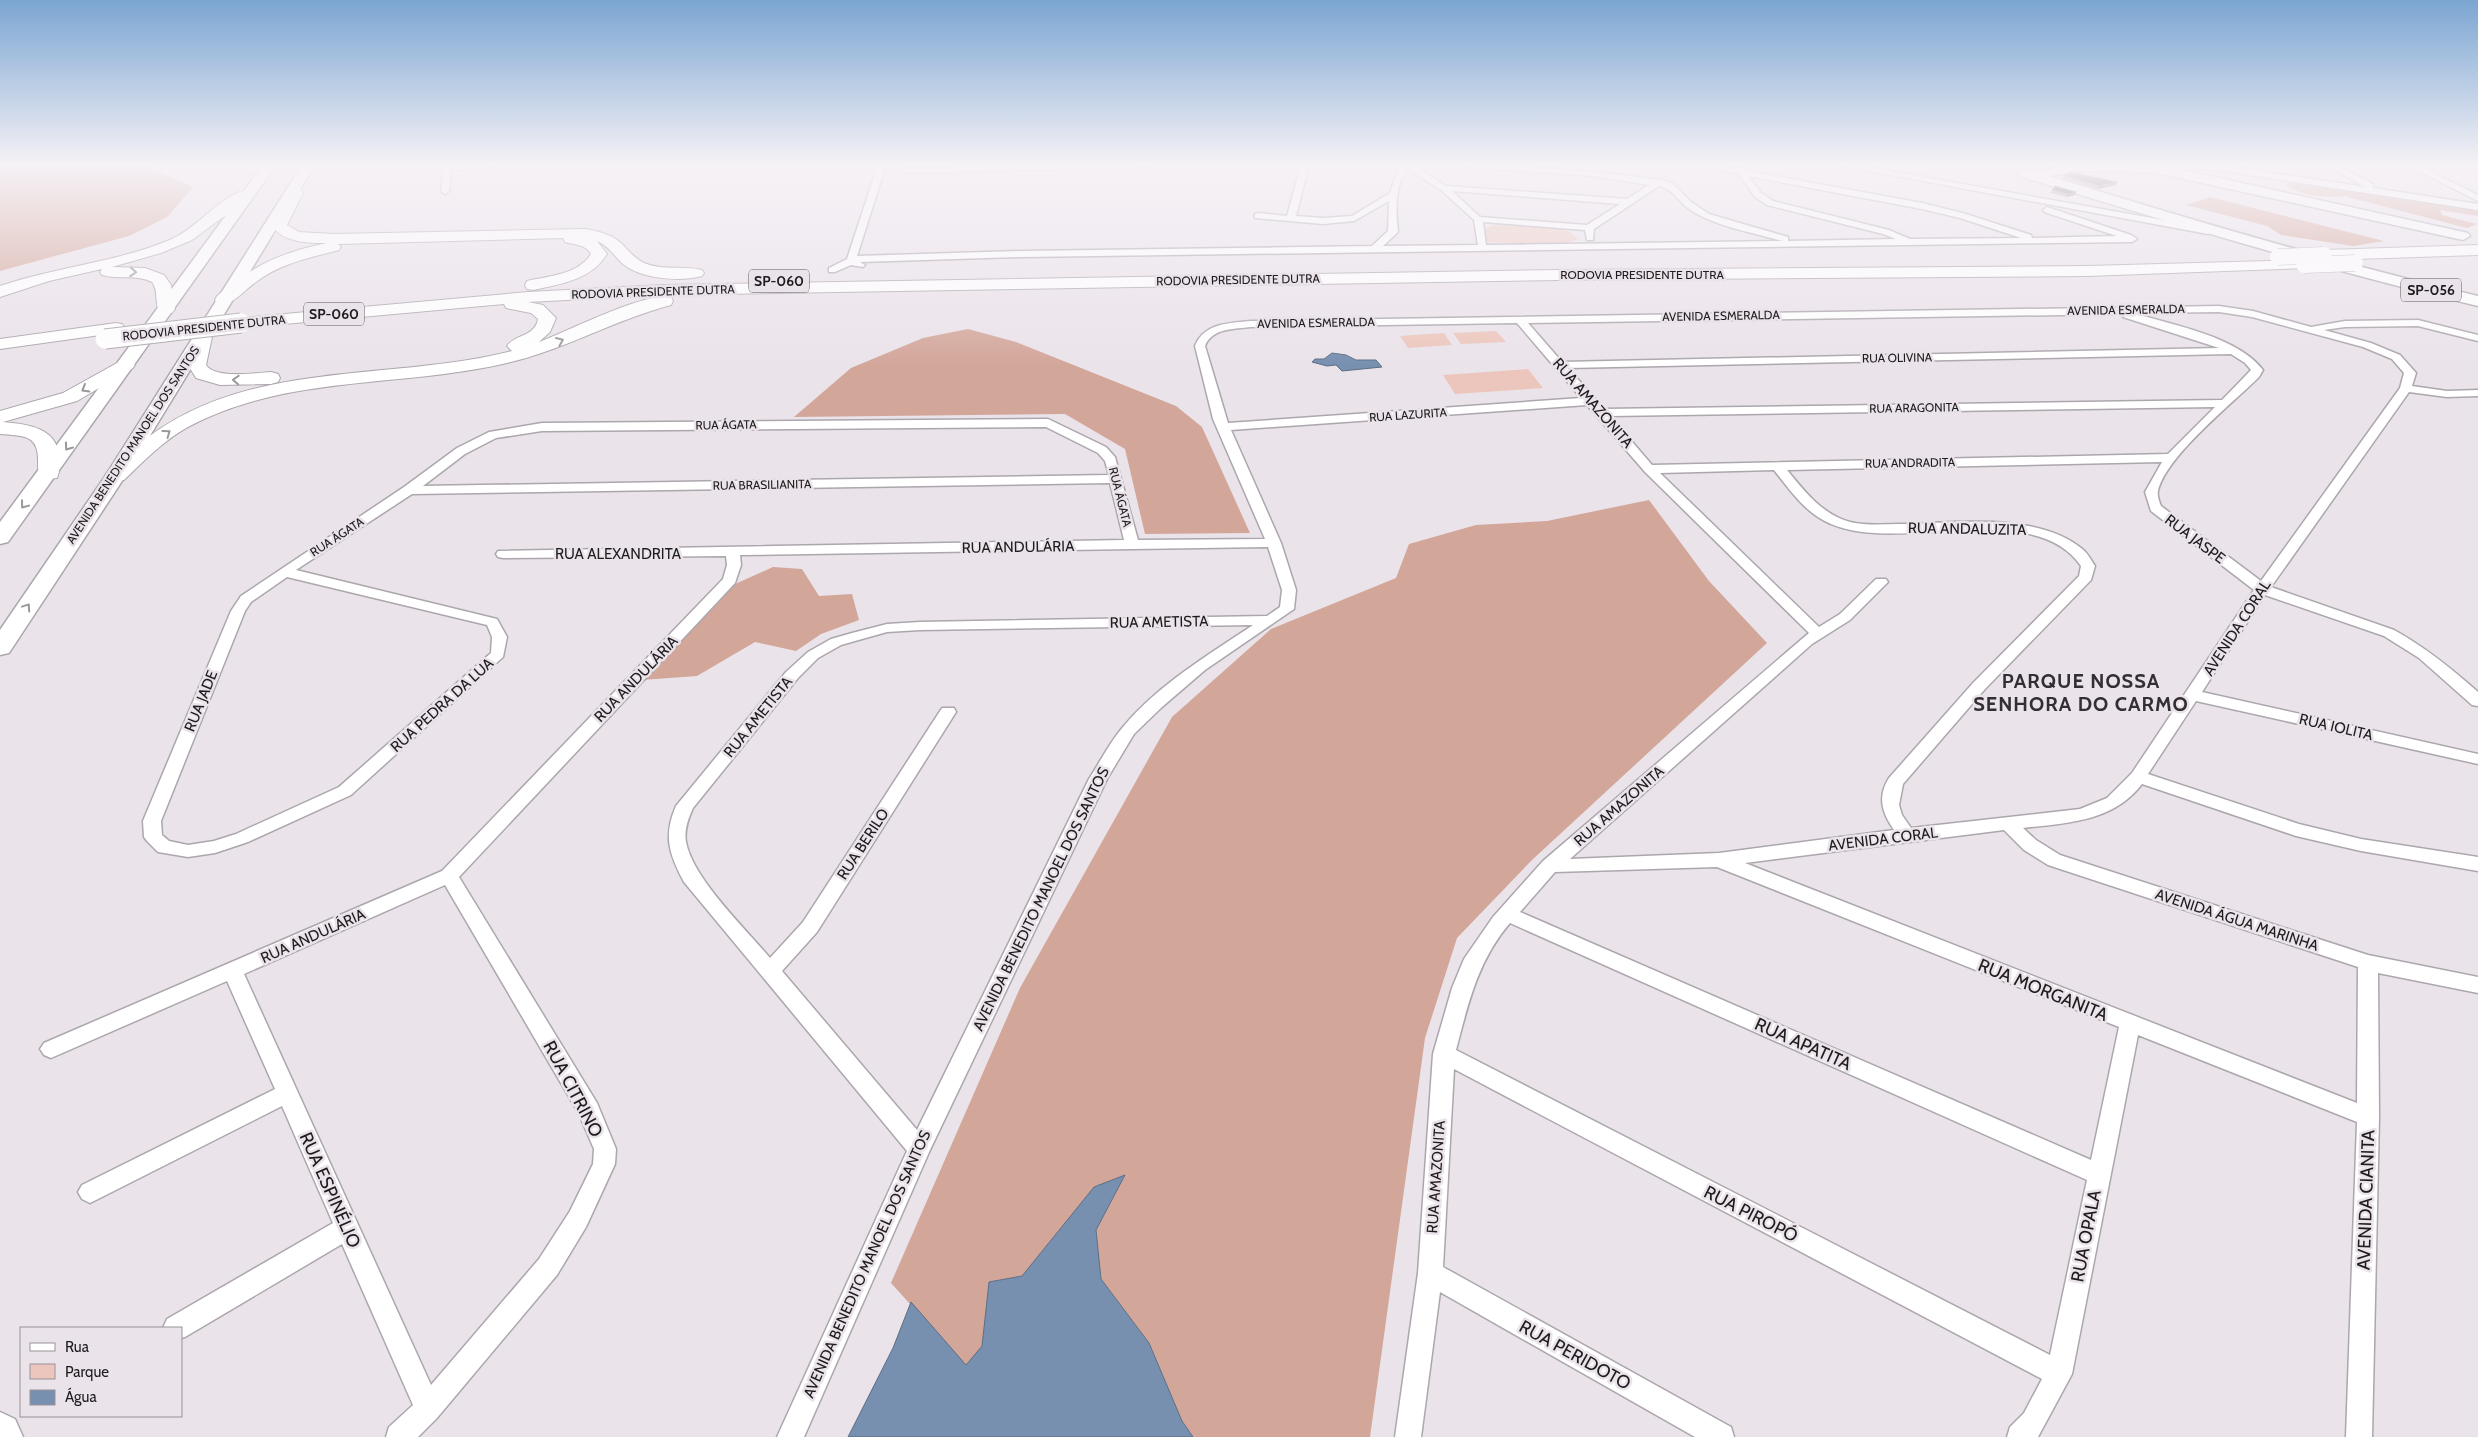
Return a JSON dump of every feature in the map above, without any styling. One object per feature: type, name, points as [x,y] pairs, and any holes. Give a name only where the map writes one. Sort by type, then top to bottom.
[{"type":"highway","points":[[0,292],[47,277],[168,246],[197,232]]},
{"type":"highway","points":[[287,232],[296,236],[333,239],[576,233],[592,235],[610,241],[630,262],[643,268],[670,272],[707,273]]},
{"type":"highway","points":[[2410,252],[2449,246],[2471,236]]},
{"type":"highway","points":[[223,300],[249,277],[269,265],[298,255],[340,246],[392,242],[566,238],[588,243],[598,251],[598,257],[591,264],[555,280],[431,300]]},
{"type":"highway","name":"RODOVIA PRESIDENTE DUTRA","points":[[0,344],[431,300],[667,284],[1574,268],[2076,264],[2478,250]]},
{"type":"highway","name":"RODOVIA PRESIDENTE DUTRA","points":[[431,300],[653,291],[834,278],[2087,271],[2478,258]]},
{"type":"highway","points":[[116,475],[168,431],[181,423],[205,411],[262,392],[290,386],[457,367],[505,358],[548,346],[640,308],[680,298],[834,278],[869,269],[1010,269],[1123,276]]},
{"type":"highway","points":[[813,270],[834,278]]},
{"type":"highway","points":[[0,297],[24,288],[63,278],[102,272],[133,272],[148,274],[161,281],[166,309]]},
{"type":"highway","points":[[203,337],[197,365],[203,374],[220,379],[246,380],[373,369],[487,354],[507,349],[533,338],[543,330],[548,322],[542,312],[524,306],[431,300]]},
{"type":"highway","points":[[0,331],[110,334]]},
{"type":"highway","name":"RODOVIA PRESIDENTE DUTRA","points":[[0,352],[110,334]]},
{"type":"highway","points":[[0,417],[70,397],[126,364]]},
{"type":"highway","points":[[0,428],[29,432],[43,439],[48,448],[48,473]]},
{"type":"main road","points":[[0,537],[221,232]]},
{"type":"main road","name":"AVENIDA BENEDITO MANOEL DOS SANTOS","points":[[0,648],[116,475],[176,376],[203,337],[223,300],[266,232]]},
{"type":"main road","name":"SP-056","points":[[2221,232],[2384,279],[2478,300]]},
{"type":"main road","points":[[2455,232],[2471,236]]},
{"type":"street","points":[[834,278],[852,260],[861,232]]},
{"type":"street","points":[[1374,250],[1393,232]]},
{"type":"street","points":[[1480,232],[1482,244]]},
{"type":"street","points":[[1589,232],[1590,248]]},
{"type":"street","points":[[1759,232],[1808,245]]},
{"type":"street","points":[[1886,232],[1911,243]]},
{"type":"street","points":[[2012,232],[2041,241]]},
{"type":"street","points":[[852,260],[1022,254],[1590,248],[2132,239],[2117,232]]},
{"type":"street","points":[[852,260],[869,269]]},
{"type":"street","name":"AVENIDA ESMERALDA","points":[[1222,328],[1251,324],[2219,309],[2253,314],[2311,329]]},
{"type":"street","name":"RUA JASPE","points":[[2111,310],[2182,331],[2234,350],[2254,364],[2257,370],[2256,376],[2170,458],[2152,490],[2151,499],[2156,508],[2262,589],[2389,633],[2407,642],[2431,658],[2478,701]]},
{"type":"street","name":"RUA AMAZONITA","points":[[1408,1437],[1430,1273],[1444,1054],[1462,988],[1474,959],[1507,914],[1550,866],[1818,634],[1649,469],[1519,319]]},
{"type":"street","points":[[2311,329],[2345,324],[2418,323],[2478,338]]},
{"type":"street","name":"AVENIDA BENEDITO MANOEL DOS SANTOS","points":[[790,1437],[919,1149],[1098,779],[1128,731],[1156,703],[1200,668],[1287,609],[1290,598],[1289,590],[1274,543],[1222,423],[1200,346],[1201,339],[1208,333],[1222,328]]},
{"type":"street","points":[[2311,329],[2367,344],[2396,357],[2410,372],[2406,388],[2447,394],[2478,393]]},
{"type":"street","name":"RUA OLIVINA","points":[[1560,365],[2234,350]]},
{"type":"street","name":"AVENIDA CORAL","points":[[1550,866],[1719,860],[1906,835],[2080,815],[2104,808],[2122,797],[2138,777],[2262,589],[2406,388]]},
{"type":"street","name":"RUA LAZURITA","points":[[1222,423],[1591,401]]},
{"type":"street","name":"RUA ARAGONITA","points":[[1601,414],[2227,403]]},
{"type":"street","name":"RUA ÁGATA","points":[[285,572],[409,490],[475,443],[493,435],[512,430],[542,427],[1041,423],[1057,426],[1102,450],[1111,460],[1132,544]]},
{"type":"street","name":"RUA ANDRADITA","points":[[1649,469],[2170,458]]},
{"type":"street","name":"RUA ANDALUZITA","points":[[1777,466],[1812,507],[1836,522],[1859,528],[2009,528],[2032,531],[2056,538],[2078,552],[2088,566],[2086,577],[1978,686],[1895,782],[1890,797],[1890,810],[1906,835]]},
{"type":"street","name":"RUA BRASILIANITA","points":[[409,490],[1115,479]]},
{"type":"street","name":"RUA ANDULÁRIA","points":[[51,1049],[449,876],[730,580],[734,565],[733,553],[1132,544],[1274,543]]},
{"type":"street","name":"RUA ALEXANDRITA","points":[[503,554],[733,553]]},
{"type":"street","name":"RUA PEDRA DA LUA","points":[[164,846],[188,851],[215,847],[302,812],[344,791],[498,654],[500,640],[497,628],[492,622],[285,572]]},
{"type":"street","name":"RUA JADE","points":[[164,846],[153,837],[152,821],[238,611],[246,599],[285,572]]},
{"type":"street","points":[[1818,634],[1846,617],[1881,582]]},
{"type":"street","name":"RUA AMETISTA","points":[[919,1149],[771,970],[691,877],[676,842],[676,824],[685,806],[792,675],[813,654],[836,642],[887,628],[920,626],[1270,620]]},
{"type":"street","name":"RUA IOLITA","points":[[2193,695],[2478,758]]},
{"type":"street","name":"RUA BERILO","points":[[771,970],[810,927],[948,712]]},
{"type":"street","points":[[2138,777],[2296,830],[2361,845],[2478,864]]},
{"type":"street","name":"AVENIDA ÁGUA MARINHA","points":[[2009,824],[2030,845],[2054,860],[2368,963],[2478,985]]},
{"type":"street","name":"RUA MORGANITA","points":[[1719,860],[2130,1025],[2368,1117]]},
{"type":"street","name":"RUA CITRINO","points":[[399,1437],[428,1409],[548,1268],[578,1219],[604,1164],[605,1149],[588,1110],[449,876]]},
{"type":"street","name":"RUA APATITA","points":[[1507,914],[2098,1174]]},
{"type":"street","name":"AVENIDA CIANITA","points":[[2359,1437],[2368,1117],[2368,963]]},
{"type":"street","name":"RUA ESPINÉLIO","points":[[233,971],[428,1409]]},
{"type":"street","name":"RUA OPALA","points":[[2020,1437],[2032,1422],[2059,1374],[2098,1174],[2130,1025]]},
{"type":"street","name":"RUA PIROPÓ","points":[[1444,1054],[2059,1374]]},
{"type":"street","points":[[90,1192],[287,1093]]},
{"type":"street","points":[[178,1327],[347,1228]]},
{"type":"street","name":"RUA PERIDOTO","points":[[1430,1273],[1721,1437]]},
{"type":"green space","points":[[1483,232],[1569,232],[1578,239],[1562,245],[1488,242],[1483,235]]},
{"type":"green space","points":[[1496,331],[1506,342],[1461,344],[1453,333]]},
{"type":"green space","points":[[1444,333],[1452,345],[1408,348],[1400,336]]},
{"type":"green space","points":[[1528,369],[1543,388],[1455,394],[1443,375]]},
{"type":"shaded area","points":[[0,232],[137,232],[129,236],[0,271]]},
{"type":"shaded area","points":[[2276,232],[2349,232],[2384,241],[2353,246],[2281,235]]},
{"type":"shaded area","points":[[968,329],[1016,342],[1176,406],[1202,427],[1250,533],[1145,534],[1125,449],[1065,414],[794,417],[851,368],[923,338]]},
{"type":"shaded area","points":[[1649,500],[1709,581],[1767,643],[1532,860],[1457,938],[1425,1038],[1370,1437],[1193,1437],[1182,1421],[1149,1343],[1101,1279],[1096,1230],[1125,1175],[1094,1187],[1022,1276],[989,1282],[982,1346],[966,1366],[891,1283],[1020,988],[1172,717],[1271,629],[1396,578],[1409,544],[1476,525],[1547,521]]},
{"type":"shaded area","points":[[773,567],[802,569],[819,596],[852,594],[859,620],[821,634],[796,651],[755,642],[697,676],[642,680],[733,585]]},
{"type":"water","points":[[1332,353],[1346,355],[1356,360],[1376,360],[1382,367],[1342,371],[1336,365],[1327,366],[1312,362],[1315,359],[1324,359]]},
{"type":"water","points":[[1125,1175],[1096,1230],[1101,1279],[1149,1343],[1182,1421],[1193,1437],[848,1437],[893,1348],[911,1302],[966,1365],[982,1346],[989,1282],[1022,1276],[1094,1187]]},
{"type":"district","name":"PARQUE NOSSA SENHORA DO CARMO","points":[[2081,692]]}]
